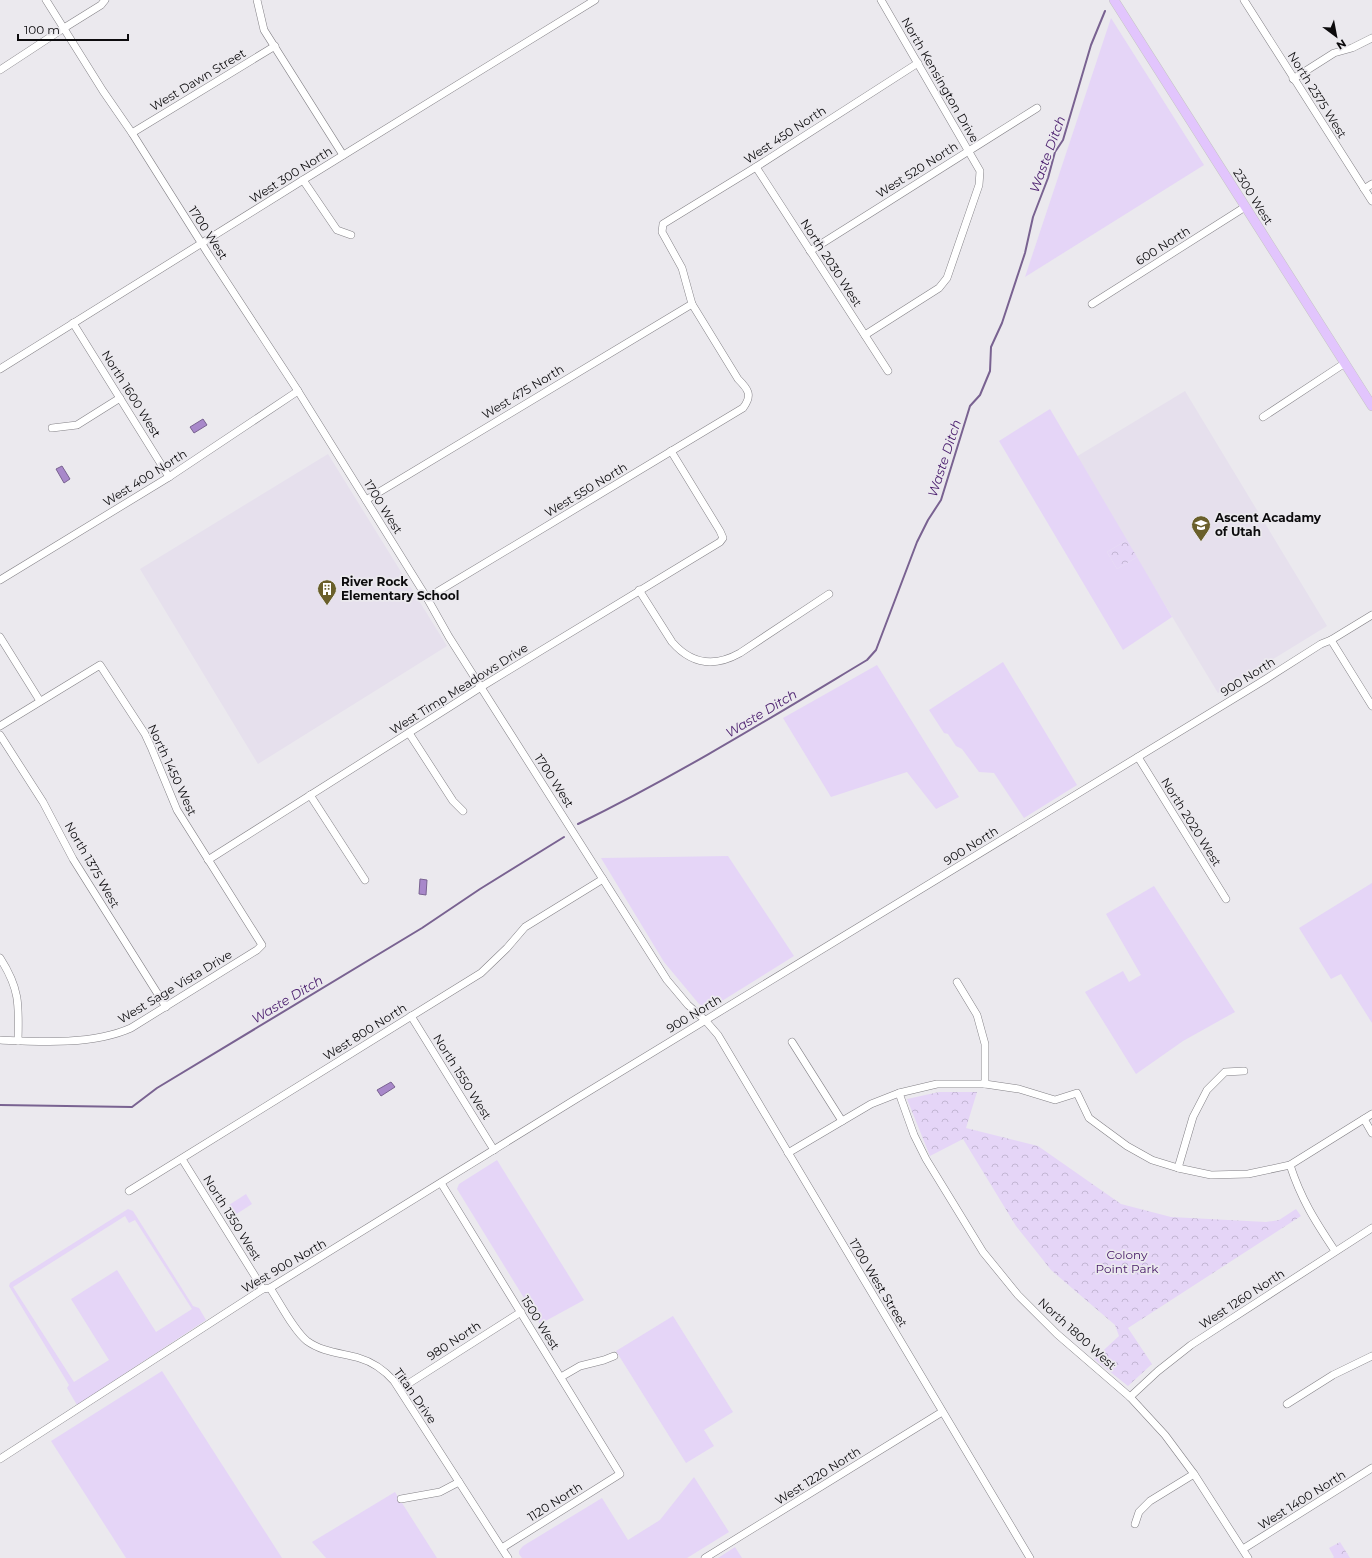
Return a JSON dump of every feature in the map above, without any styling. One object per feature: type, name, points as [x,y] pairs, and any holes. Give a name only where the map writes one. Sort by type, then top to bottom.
[{"type":"main road","name":"2300 West","points":[[1114,0],[1372,406]]},
{"type":"street","name":"1700 West","points":[[46,0],[103,91],[132,133],[298,391],[427,598],[449,637],[667,980],[688,1005],[705,1020]]},
{"type":"street","points":[[0,70],[101,5],[105,0]]},
{"type":"street","points":[[256,0],[264,30],[343,155]]},
{"type":"street","name":"West 300 North","points":[[0,369],[595,0]]},
{"type":"street","name":"North Kensington Drive","points":[[865,335],[939,288],[947,278],[979,185],[980,171],[881,0]]},
{"type":"street","name":"North 2375 West","points":[[1244,0],[1372,201]]},
{"type":"street","points":[[1293,79],[1334,53],[1352,48],[1372,38]]},
{"type":"street","name":"West Dawn Street","points":[[132,133],[274,46]]},
{"type":"street","name":"West 450 North","points":[[692,304],[682,268],[662,232],[663,224],[756,167],[918,63]]},
{"type":"street","name":"West 520 North","points":[[810,251],[968,150],[1037,108]]},
{"type":"street","name":"North 2030 West","points":[[756,167],[888,372]]},
{"type":"street","points":[[303,180],[337,230],[352,235]]},
{"type":"street","points":[[1364,189],[1372,184]]},
{"type":"street","name":"600 North","points":[[1092,304],[1246,207]]},
{"type":"street","name":"West 550 North","points":[[427,598],[743,408],[748,402],[749,394],[745,386],[738,379],[692,304]]},
{"type":"street","name":"West 475 North","points":[[366,500],[692,304]]},
{"type":"street","name":"North 1600 West","points":[[73,324],[169,477]]},
{"type":"street","points":[[1263,417],[1345,363]]},
{"type":"street","name":"West 400 North","points":[[0,580],[169,477],[298,391]]},
{"type":"street","points":[[52,428],[77,425],[120,398]]},
{"type":"street","name":"West Timp Meadows Drive","points":[[208,860],[481,687],[720,542],[723,538],[720,531],[671,451]]},
{"type":"street","points":[[639,590],[672,642],[685,654],[703,662],[721,662],[740,653],[829,594]]},
{"type":"street","name":"900 North","points":[[582,1096],[1322,644],[1372,615]]},
{"type":"street","points":[[0,637],[40,701],[0,726]]},
{"type":"street","points":[[1331,640],[1372,706]]},
{"type":"street","name":"North 1450 West","points":[[40,701],[100,664],[152,747],[176,810],[262,945]]},
{"type":"street","points":[[410,733],[453,801],[463,811]]},
{"type":"street","name":"North 1375 West","points":[[0,735],[43,802],[73,859],[166,1007]]},
{"type":"street","name":"North 2020 West","points":[[1138,757],[1226,899]]},
{"type":"street","points":[[310,795],[365,880]]},
{"type":"street","name":"West 800 North","points":[[129,1191],[481,974],[525,928],[603,878]]},
{"type":"street","name":"West Sage Vista Drive","points":[[0,1040],[89,1040],[103,1038],[131,1028],[257,950],[262,945]]},
{"type":"street","points":[[0,958],[10,975],[17,996],[19,1007],[18,1041]]},
{"type":"street","points":[[957,982],[977,1015],[985,1044],[985,1084]]},
{"type":"street","name":"North 1550 West","points":[[411,1016],[494,1150]]},
{"type":"street","name":"1700 West Street","points":[[705,1020],[718,1035],[1030,1558]]},
{"type":"street","points":[[792,1042],[842,1121]]},
{"type":"street","points":[[1178,1168],[1193,1117],[1207,1090],[1225,1072],[1244,1070]]},
{"type":"street","points":[[788,1153],[871,1104],[899,1093],[937,1084],[985,1084],[1019,1089],[1055,1100],[1078,1093],[1089,1118],[1127,1146],[1152,1160],[1178,1168],[1211,1175],[1248,1174],[1290,1165],[1372,1114]]},
{"type":"street","name":"North 1800 West","points":[[899,1093],[914,1135],[926,1159],[983,1252],[1018,1295],[1056,1334],[1130,1397],[1165,1435],[1194,1474],[1248,1558]]},
{"type":"street","name":"West 900 North","points":[[0,1459],[267,1289],[582,1096]]},
{"type":"street","points":[[1364,1119],[1372,1133]]},
{"type":"street","name":"North 1350 West","points":[[182,1159],[267,1289]]},
{"type":"street","points":[[1290,1165],[1297,1187],[1308,1210],[1335,1251]]},
{"type":"street","name":"1500 West","points":[[441,1183],[620,1474]]},
{"type":"street","name":"West 1260 North","points":[[1130,1397],[1158,1371],[1191,1345],[1372,1228]]},
{"type":"street","name":"Titan Drive","points":[[267,1289],[300,1334],[307,1341],[318,1348],[371,1362],[388,1374],[400,1389],[508,1558]]},
{"type":"street","name":"980 North","points":[[400,1389],[521,1312]]},
{"type":"street","points":[[561,1378],[580,1366],[614,1356]]},
{"type":"street","points":[[1287,1404],[1333,1375],[1372,1356]]},
{"type":"street","name":"West 1220 North","points":[[705,1558],[942,1412]]},
{"type":"street","name":"West 1400 North","points":[[1243,1549],[1372,1468]]},
{"type":"street","name":"1120 North","points":[[502,1548],[620,1474]]},
{"type":"street","points":[[1135,1524],[1139,1512],[1150,1501],[1194,1474]]},
{"type":"street","points":[[401,1499],[440,1492],[459,1482]]},
{"type":"shaded area","name":"Ascent Acadamy of Utah","points":[[1185,391],[1327,626],[1218,693],[1076,457]]},
{"type":"shaded area","points":[[203,419],[207,425],[194,433],[190,427]]},
{"type":"shaded area","points":[[328,454],[447,646],[258,764],[140,569]]},
{"type":"shaded area","points":[[62,466],[70,479],[64,483],[56,469]]},
{"type":"shaded area","points":[[420,879],[427,880],[426,895],[419,894]]},
{"type":"shaded area","points":[[391,1082],[395,1087],[381,1096],[377,1090]]},
{"type":"green space","points":[[1111,18],[1204,165],[1025,277]]},
{"type":"green space","points":[[1050,409],[1127,540],[1107,552],[1117,569],[1137,557],[1172,617],[1123,650],[999,441]]},
{"type":"green space","points":[[1127,540],[1137,557],[1117,569],[1107,552]]},
{"type":"green space","points":[[1003,662],[1077,785],[1024,818],[994,773],[979,772],[962,749],[956,746],[948,734],[944,733],[929,710]]},
{"type":"green space","points":[[877,665],[959,797],[936,809],[907,772],[831,797],[783,718]]},
{"type":"green space","points":[[728,856],[794,956],[709,1009],[699,1004],[664,962],[601,858]]},
{"type":"green space","points":[[1372,883],[1372,1023],[1341,974],[1331,979],[1299,928]]},
{"type":"green space","points":[[1154,886],[1235,1012],[1183,1041],[1136,1074],[1085,992],[1123,971],[1129,982],[1141,975],[1106,914]]},
{"type":"green space","name":"Colony Point Park","points":[[939,1092],[977,1092],[966,1128],[1038,1146],[1121,1204],[1171,1217],[1266,1222],[1279,1220],[1296,1209],[1301,1216],[1128,1328],[1152,1364],[1128,1386],[1094,1359],[1119,1336],[1115,1325],[1051,1270],[1016,1226],[963,1139],[930,1156],[907,1099]]},
{"type":"green space","points":[[497,1160],[584,1300],[540,1324],[457,1189],[459,1184]]},
{"type":"green space","points":[[246,1194],[252,1204],[235,1215],[229,1205]]},
{"type":"green space","points":[[128,1209],[133,1211],[193,1306],[199,1308],[206,1320],[77,1405],[67,1388],[69,1385],[9,1286],[10,1283]],"holes":[[[125,1216],[129,1223],[135,1220],[192,1309],[156,1332],[117,1270],[71,1299],[109,1360],[74,1382],[13,1287]]]},
{"type":"green space","points":[[673,1316],[733,1412],[704,1430],[714,1446],[686,1463],[616,1351]]},
{"type":"green space","points":[[162,1371],[282,1558],[126,1558],[51,1441]]},
{"type":"green space","points":[[694,1477],[729,1532],[687,1558],[522,1558],[519,1554],[519,1551],[523,1546],[602,1498],[628,1540],[660,1520]]},
{"type":"green space","points":[[395,1492],[437,1558],[326,1558],[312,1542]]},
{"type":"green space","points":[[1340,1542],[1350,1558],[1333,1558],[1334,1557],[1329,1548]]},
{"type":"green space","points":[[735,1547],[742,1558],[718,1558]]},
{"type":"waterway","name":"Waste Ditch","points":[[578,824],[652,786],[796,703],[867,660],[876,650],[917,542],[928,520],[941,500],[970,406],[980,395],[990,371],[991,347],[1002,323],[1025,253],[1033,217],[1048,178],[1055,152],[1063,140],[1091,45],[1105,11]]},
{"type":"waterway","name":"Waste Ditch","points":[[0,1105],[132,1107],[157,1088],[422,928],[480,889],[564,837]]},
{"type":"place","name":"Ascent Acadamy of Utah","points":[[1201,542]]},
{"type":"place","name":"River Rock Elementary School","points":[[327,606]]}]
